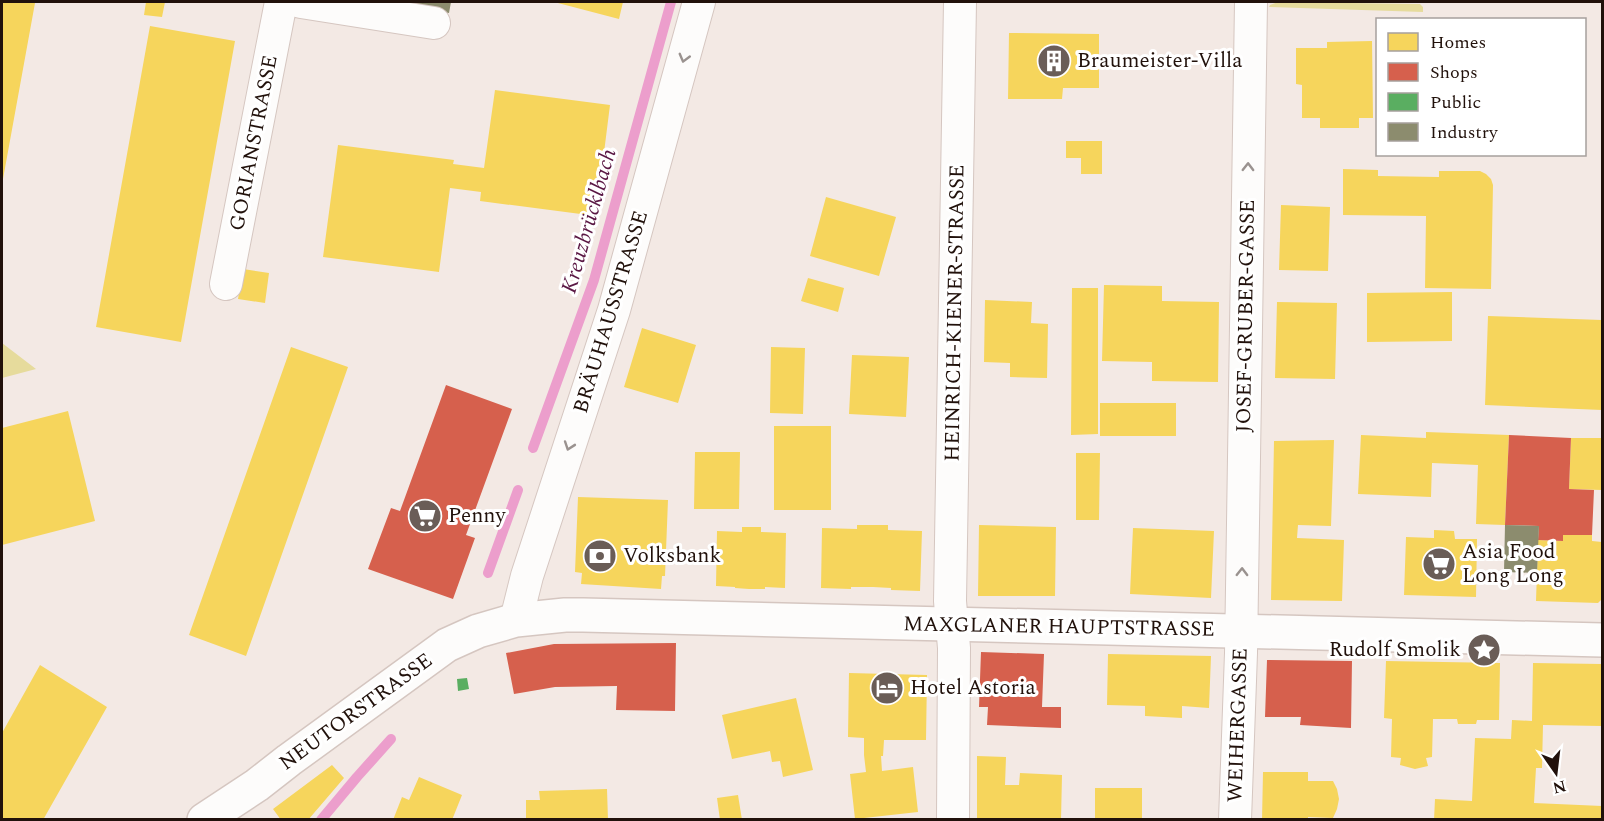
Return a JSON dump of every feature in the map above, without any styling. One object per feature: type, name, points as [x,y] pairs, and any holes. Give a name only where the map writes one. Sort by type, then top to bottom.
[{"type":"street","name":"GORIANSTRASSE","points":[[226,284],[281,2]]},
{"type":"street","points":[[301,2],[434,23]]},
{"type":"street","name":"BRÄUHAUSSTRASSE","points":[[516,620],[537,544],[614,310],[699,2]]},
{"type":"street","name":"HEINRICH-KIENER-STRASSE","points":[[953,819],[954,648],[950,601],[960,2]]},
{"type":"street","name":"JOSEF-GRUBER-GASSE","points":[[1241,631],[1251,2]]},
{"type":"street","name":"MAXGLANER HAUPTSTRASSE","points":[[516,620],[574,615],[1602,640]]},
{"type":"street","name":"NEUTORSTRASSE","points":[[204,819],[258,785],[447,645],[478,631],[516,620]]},
{"type":"street","name":"WEIHERGASSE","points":[[1235,819],[1241,631]]},
{"type":"shaded area","points":[[1278,2],[1420,4],[1423,12],[1269,7]]},
{"type":"shaded area","points":[[2,343],[36,369],[2,378]]},
{"type":"building: Homes","points":[[2,2],[35,3],[3,179],[2,179]]},
{"type":"building: Homes","points":[[146,2],[165,2],[162,17],[144,15]]},
{"type":"building: Homes","points":[[554,2],[623,2],[619,19]]},
{"type":"building: Homes","points":[[150,26],[235,41],[181,342],[96,327]]},
{"type":"building: Homes","name":"Braumeister-Villa","points":[[1009,33],[1099,34],[1099,88],[1063,88],[1062,99],[1008,99]]},
{"type":"building: Homes","points":[[1372,41],[1373,118],[1359,118],[1359,128],[1320,128],[1320,118],[1302,118],[1302,85],[1296,84],[1296,48],[1327,48],[1327,42]]},
{"type":"building: Homes","points":[[495,90],[610,105],[596,216],[480,201],[481,192],[450,188],[439,272],[323,257],[338,145],[454,160],[453,164],[484,168]]},
{"type":"building: Homes","points":[[1066,141],[1102,141],[1102,174],[1081,174],[1081,158],[1066,158]]},
{"type":"building: Homes","points":[[1343,169],[1378,170],[1378,176],[1439,177],[1439,171],[1480,171],[1486,174],[1493,185],[1491,289],[1425,288],[1426,216],[1343,215]]},
{"type":"building: Homes","points":[[826,197],[896,217],[879,276],[810,256]]},
{"type":"building: Homes","points":[[1281,205],[1330,207],[1328,271],[1279,270]]},
{"type":"building: Homes","points":[[243,269],[269,273],[265,303],[238,299]]},
{"type":"building: Homes","points":[[808,278],[844,288],[838,312],[801,301]]},
{"type":"building: Homes","points":[[1104,285],[1162,286],[1162,301],[1219,302],[1218,382],[1152,381],[1152,362],[1102,361]]},
{"type":"building: Homes","points":[[1072,288],[1098,288],[1098,434],[1071,435]]},
{"type":"building: Homes","points":[[1452,292],[1452,341],[1367,342],[1367,293]]},
{"type":"building: Homes","points":[[985,300],[1032,302],[1031,323],[1048,324],[1047,378],[1010,377],[1010,363],[984,362]]},
{"type":"building: Homes","points":[[1277,302],[1337,303],[1335,379],[1275,378]]},
{"type":"building: Homes","points":[[1488,316],[1602,320],[1602,410],[1485,405]]},
{"type":"building: Homes","points":[[642,328],[696,345],[678,403],[624,387]]},
{"type":"building: Homes","points":[[291,347],[348,367],[246,656],[189,635]]},
{"type":"building: Homes","points":[[771,347],[805,348],[803,414],[770,413]]},
{"type":"building: Homes","points":[[852,355],[909,357],[906,417],[849,414]]},
{"type":"building: Homes","points":[[1100,403],[1176,403],[1176,436],[1100,436]]},
{"type":"building: Homes","points":[[68,411],[95,521],[2,545],[2,428]]},
{"type":"building: Homes","points":[[774,426],[831,426],[831,510],[774,510]]},
{"type":"building: Homes","points":[[1426,432],[1509,435],[1505,525],[1476,524],[1478,465],[1432,463],[1431,497],[1358,494],[1361,435],[1426,438]]},
{"type":"building: Homes","points":[[1571,438],[1602,438],[1602,490],[1569,489]]},
{"type":"building: Homes","points":[[1334,440],[1331,526],[1298,525],[1297,538],[1344,540],[1342,601],[1271,600],[1274,441]]},
{"type":"building: Homes","points":[[695,452],[740,452],[739,509],[694,509]]},
{"type":"building: Homes","points":[[1076,453],[1100,453],[1099,520],[1076,520]]},
{"type":"building: Homes","points":[[578,497],[668,500],[665,576],[662,576],[661,589],[581,584],[582,573],[575,572]]},
{"type":"building: Homes","points":[[857,525],[888,525],[888,530],[922,531],[920,591],[873,587],[821,588],[822,528],[857,529]]},
{"type":"building: Homes","points":[[979,525],[1056,527],[1055,596],[978,596]]},
{"type":"building: Homes","points":[[742,527],[761,527],[761,532],[786,533],[785,588],[749,589],[716,586],[717,531],[742,532]]},
{"type":"building: Homes","points":[[1133,528],[1214,531],[1211,598],[1130,594]]},
{"type":"building: Homes","points":[[1434,530],[1454,531],[1455,539],[1477,539],[1476,597],[1404,595],[1406,537],[1434,538]]},
{"type":"building: Homes","points":[[1563,535],[1592,535],[1592,541],[1602,542],[1602,599],[1598,603],[1536,601],[1538,540],[1563,541]]},
{"type":"building: Homes","points":[[1108,654],[1211,656],[1209,708],[1182,706],[1182,718],[1145,716],[1145,706],[1107,705]]},
{"type":"building: Homes","points":[[1386,661],[1500,663],[1499,720],[1477,720],[1476,724],[1458,724],[1457,719],[1433,719],[1432,757],[1426,758],[1428,766],[1415,769],[1400,765],[1401,758],[1391,757],[1392,719],[1384,718]]},
{"type":"building: Homes","points":[[1533,663],[1602,664],[1602,726],[1543,725],[1542,768],[1536,768],[1534,803],[1602,806],[1602,820],[1434,820],[1435,799],[1472,801],[1475,738],[1511,739],[1512,720],[1532,721]]},
{"type":"building: Homes","points":[[40,665],[107,707],[43,820],[2,820],[2,733]]},
{"type":"building: Homes","points":[[849,673],[927,675],[926,740],[884,740],[883,756],[881,756],[882,771],[913,767],[918,812],[855,819],[850,774],[866,772],[864,738],[848,737]]},
{"type":"building: Homes","points":[[796,698],[813,770],[783,777],[780,761],[772,762],[770,751],[732,759],[722,715]]},
{"type":"building: Homes","points":[[977,756],[1006,757],[1005,785],[1019,785],[1020,773],[1062,775],[1061,820],[977,820]]},
{"type":"building: Homes","points":[[332,765],[344,778],[308,820],[281,820],[273,809]]},
{"type":"building: Homes","points":[[1263,772],[1308,772],[1308,781],[1333,781],[1339,799],[1333,818],[1262,820]]},
{"type":"building: Homes","points":[[419,777],[462,795],[452,820],[393,820],[402,797],[409,800]]},
{"type":"building: Homes","points":[[1095,788],[1142,788],[1142,820],[1095,820]]},
{"type":"building: Homes","points":[[607,789],[608,820],[526,820],[526,800],[540,800],[539,791]]},
{"type":"building: Homes","points":[[738,795],[742,820],[720,820],[717,798]]},
{"type":"building: Shops","points":[[446,385],[512,409],[466,535],[475,538],[453,599],[368,569],[391,508],[400,511]]},
{"type":"building: Shops","points":[[1509,435],[1571,438],[1569,489],[1594,490],[1592,535],[1563,535],[1563,541],[1538,540],[1539,526],[1505,525]]},
{"type":"building: Shops","points":[[676,643],[675,711],[616,710],[617,686],[555,687],[514,694],[506,653],[554,644]]},
{"type":"building: Shops","points":[[981,652],[1044,654],[1042,707],[1061,707],[1061,728],[987,725],[988,707],[979,707]]},
{"type":"building: Shops","points":[[1267,660],[1352,661],[1351,728],[1300,725],[1301,717],[1265,717]]},
{"type":"building: Public","points":[[467,678],[469,689],[458,691],[457,679]]},
{"type":"building: Industry","points":[[383,2],[451,2],[449,13]]},
{"type":"building: Industry","points":[[1505,525],[1539,526],[1537,573],[1504,572]]},
{"type":"waterway","name":"Kreuzbrücklbach","points":[[533,448],[594,280],[671,2]]},
{"type":"waterway","name":"Kreuzbrücklbach","points":[[488,573],[518,490]]},
{"type":"waterway","name":"Kreuzbrücklbach","points":[[321,820],[391,739]]},
{"type":"place","name":"Braumeister-Villa","points":[[1054,61]]},
{"type":"place","name":"Penny","points":[[425,516]]},
{"type":"place","name":"Volksbank","points":[[600,556]]},
{"type":"place","name":"Asia Food Long Long","points":[[1439,564]]},
{"type":"place","name":"Rudolf Smolik","points":[[1484,650]]},
{"type":"place","name":"Hotel Astoria","points":[[887,688]]}]
